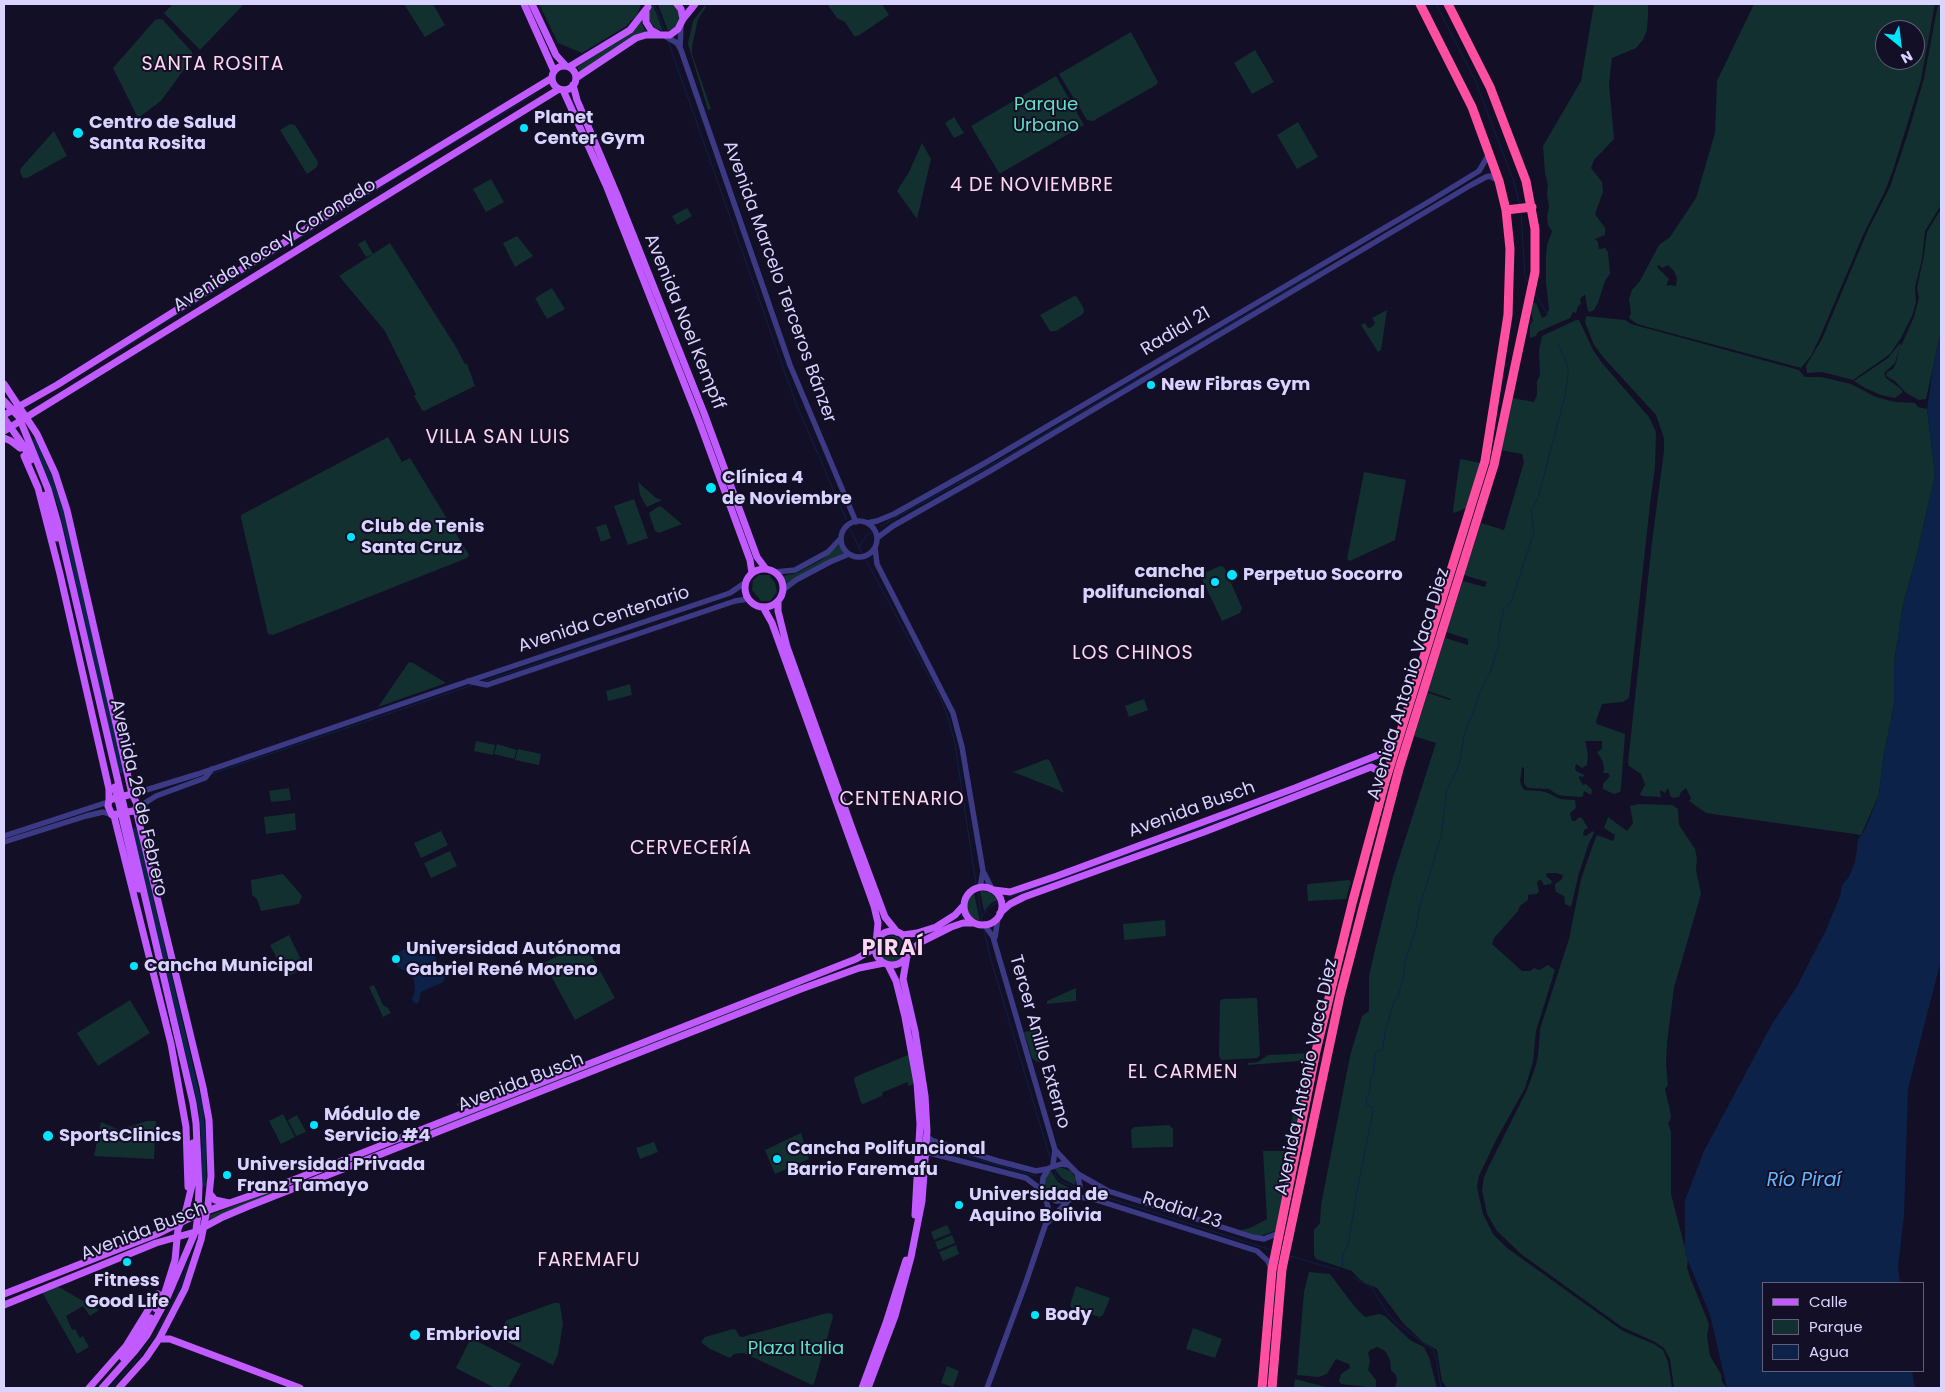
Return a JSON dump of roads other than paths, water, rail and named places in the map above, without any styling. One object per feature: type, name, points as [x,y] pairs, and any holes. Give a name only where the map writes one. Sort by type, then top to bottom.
[{"type":"highway","name":"Avenida Antonio Vaca Diez","points":[[1262,1388],[1275,1250],[1316,1051],[1385,782],[1485,461],[1510,297],[1509,210],[1472,107],[1420,4]]},
{"type":"highway","name":"Avenida Antonio Vaca Diez","points":[[1272,1388],[1284,1259],[1340,996],[1377,849],[1426,677],[1494,465],[1535,272],[1537,252],[1530,207],[1517,154],[1490,87],[1448,4]]},
{"type":"highway","points":[[1509,210],[1530,207]]},
{"type":"highway","points":[[1425,651],[1431,654],[1425,673],[1426,677]]},
{"type":"highway","points":[[1376,816],[1370,845],[1372,848],[1377,849]]},
{"type":"highway","points":[[1291,1172],[1296,1172],[1299,1176],[1295,1197],[1296,1207]]},
{"type":"highway","points":[[1266,1337],[1268,1353],[1274,1355]]},
{"type":"main road","points":[[524,4],[552,64],[554,84],[561,89],[574,82],[636,38],[674,32],[695,4]]},
{"type":"main road","points":[[532,4],[556,55],[574,72],[574,82]]},
{"type":"main road","points":[[678,4],[681,9],[682,22]]},
{"type":"main road","points":[[553,75],[559,67],[567,67],[630,30],[649,6]]},
{"type":"main road","points":[[649,6],[645,17],[648,26],[662,35]]},
{"type":"main road","name":"Avenida Roca y Coronado","points":[[4,416],[33,400],[553,75]]},
{"type":"main road","name":"Avenida Noel Kempff","points":[[574,82],[577,100],[598,146],[672,331],[715,441],[757,557],[766,569]]},
{"type":"main road","name":"Avenida Roca y Coronado","points":[[6,428],[60,398],[197,310],[561,89]]},
{"type":"main road","name":"Avenida Noel Kempff","points":[[561,89],[595,158],[699,421],[750,560],[752,574]]},
{"type":"main road","points":[[580,126],[586,130],[598,146]]},
{"type":"main road","points":[[595,158],[604,174],[609,173]]},
{"type":"main road","points":[[606,185],[610,184],[618,197]]},
{"type":"main road","points":[[630,246],[638,260],[646,266],[647,289]]},
{"type":"main road","points":[[191,301],[197,310]]},
{"type":"main road","points":[[672,331],[675,350],[673,356],[680,362],[687,377],[691,380]]},
{"type":"main road","name":"Avenida 26 de Febrero","points":[[4,384],[10,392],[23,420],[48,489],[58,524],[120,796],[119,814],[171,1044],[186,1127],[189,1195]]},
{"type":"main road","points":[[57,385],[60,398]]},
{"type":"main road","points":[[10,392],[21,399],[33,400]]},
{"type":"main road","name":"Avenida 26 de Febrero","points":[[4,400],[16,408]]},
{"type":"main road","points":[[37,434],[37,417],[49,404]]},
{"type":"main road","name":"Avenida 26 de Febrero","points":[[4,416],[6,428],[20,448],[38,488],[109,789],[108,809],[119,814]]},
{"type":"main road","name":"Avenida 26 de Febrero","points":[[23,420],[37,434],[66,503],[132,794],[137,801],[137,809],[203,1086],[209,1120],[211,1151],[210,1194],[204,1228],[185,1289],[159,1339],[146,1358],[119,1388]]},
{"type":"main road","points":[[699,421],[715,441],[715,463]]},
{"type":"main road","name":"Avenida 26 de Febrero","points":[[6,428],[23,445],[42,485],[120,796]]},
{"type":"main road","points":[[4,438],[12,440],[20,448]]},
{"type":"main road","points":[[729,480],[732,498],[730,506],[746,528]]},
{"type":"main road","points":[[778,602],[763,607],[756,606],[748,599],[746,582],[752,574],[761,569],[766,569],[775,572],[781,580],[783,590],[778,602],[780,621],[808,715],[826,753],[885,917],[909,945],[903,979],[921,1064],[926,1152],[922,1201],[911,1257],[895,1316],[868,1387]]},
{"type":"main road","points":[[763,607],[772,623],[796,688],[807,711],[830,786],[877,916],[875,945],[877,957],[886,964],[896,981],[905,1016],[924,1130],[922,1147],[926,1152]]},
{"type":"main road","name":"Avenida Busch","points":[[1293,793],[1383,753],[1396,744]]},
{"type":"main road","name":"Avenida Busch","points":[[999,916],[1010,904],[1024,897],[1105,864],[1293,793],[1371,767],[1381,772],[1385,782]]},
{"type":"main road","points":[[830,786],[836,797],[842,798]]},
{"type":"main road","points":[[108,801],[132,794]]},
{"type":"main road","points":[[119,814],[137,809]]},
{"type":"main road","points":[[840,813],[846,815],[851,826]]},
{"type":"main road","name":"Avenida 26 de Febrero","points":[[119,814],[171,1020],[192,1123],[194,1162],[192,1185],[177,1239],[176,1256],[173,1265]]},
{"type":"main road","name":"Avenida 26 de Febrero","points":[[102,1388],[134,1352],[147,1334],[166,1300],[194,1232],[198,1214],[199,1160],[193,1103],[119,814]]},
{"type":"main road","name":"Avenida Busch","points":[[993,889],[1006,892],[1105,864]]},
{"type":"main road","points":[[875,945],[884,933],[918,933],[936,927],[955,915],[964,904],[969,893],[980,887],[993,889],[1001,901],[999,916],[994,921],[984,924],[963,923],[951,927],[922,942],[901,963],[886,964]]},
{"type":"main road","points":[[964,904],[966,915],[974,923]]},
{"type":"main road","name":"Avenida Busch","points":[[4,1305],[141,1245],[198,1214],[278,1186],[862,956],[875,945]]},
{"type":"main road","name":"Avenida Busch","points":[[4,1294],[141,1245],[177,1239],[204,1228],[223,1217],[801,989],[858,968],[886,964]]},
{"type":"main road","points":[[808,977],[807,982],[812,985]]},
{"type":"main road","points":[[798,981],[801,984],[801,989]]},
{"type":"main road","points":[[905,1016],[912,1029],[918,1060],[921,1064]]},
{"type":"main road","points":[[171,1020],[171,1044]]},
{"type":"main road","points":[[604,1057],[607,1066]]},
{"type":"main road","points":[[862,1388],[897,1290],[913,1230],[918,1190],[919,1160],[924,1130]]},
{"type":"main road","points":[[404,1136],[407,1144]]},
{"type":"main road","points":[[919,1160],[923,1164],[922,1201]]},
{"type":"main road","points":[[258,1203],[263,1198],[277,1193],[279,1190],[278,1186]]},
{"type":"main road","points":[[210,1194],[218,1201],[232,1203]]},
{"type":"main road","points":[[166,1230],[180,1218],[186,1208]]},
{"type":"main road","points":[[96,1388],[133,1346],[146,1326],[165,1292],[173,1265]]},
{"type":"main road","points":[[89,1388],[135,1334],[173,1265]]},
{"type":"main road","points":[[34,1282],[34,1288],[38,1291]]},
{"type":"main road","points":[[895,1316],[893,1310],[897,1290]]},
{"type":"main road","points":[[880,1355],[888,1327],[886,1323]]},
{"type":"main road","points":[[133,1346],[135,1334],[146,1326]]},
{"type":"main road","points":[[163,1332],[170,1339]]},
{"type":"main road","points":[[159,1339],[170,1339],[300,1388]]},
{"type":"street","name":"Avenida Marcelo Terceros Bánzer","points":[[682,22],[680,35],[681,50],[790,365],[856,522]]},
{"type":"street","points":[[662,35],[671,38],[681,50]]},
{"type":"street","name":"Radial 21","points":[[877,538],[988,467],[1304,279],[1467,179],[1484,165],[1489,152]]},
{"type":"street","name":"Radial 21","points":[[867,523],[894,514],[988,467],[1304,279],[1471,185],[1490,176],[1499,180]]},
{"type":"street","points":[[1467,179],[1471,185]]},
{"type":"street","points":[[775,572],[795,570],[828,552],[841,538],[847,526],[856,522],[867,523],[872,527],[877,538],[875,548],[877,564],[953,713],[962,747],[983,871],[993,889]]},
{"type":"street","points":[[841,538],[843,548],[849,554],[858,557],[866,556],[875,548]]},
{"type":"street","points":[[783,590],[796,580],[849,554]]},
{"type":"street","points":[[866,556],[877,564]]},
{"type":"street","name":"Avenida Centenario","points":[[132,794],[210,773],[468,681],[730,593],[746,582]]},
{"type":"street","name":"Avenida Centenario","points":[[468,681],[487,685],[734,600],[748,599]]},
{"type":"street","name":"Avenida Centenario","points":[[137,809],[156,796],[202,780],[210,773]]},
{"type":"street","points":[[4,842],[86,813],[108,801]]},
{"type":"street","points":[[4,836],[86,813],[103,812],[119,814]]},
{"type":"street","points":[[980,887],[983,871]]},
{"type":"street","name":"Tercer Anillo Externo","points":[[995,942],[999,916]]},
{"type":"street","name":"Tercer Anillo Externo","points":[[984,924],[995,942],[1055,1150],[1053,1165]]},
{"type":"street","points":[[924,1130],[933,1142],[1036,1171],[1047,1170]]},
{"type":"street","name":"Tercer Anillo Externo","points":[[1055,1150],[1069,1165]]},
{"type":"street","points":[[926,1152],[1026,1178],[1056,1201],[1071,1199]]},
{"type":"street","points":[[987,1388],[1045,1227],[1048,1207],[1042,1178],[1053,1165],[1069,1165],[1078,1174],[1080,1186],[1071,1199],[1053,1215],[1045,1227]]},
{"type":"street","name":"Radial 23","points":[[1078,1174],[1108,1190],[1252,1237],[1264,1239],[1279,1233]]},
{"type":"street","name":"Radial 23","points":[[1071,1199],[1090,1198],[1256,1251],[1268,1261],[1272,1270]]},
{"type":"water","name":"Río Piraí","points":[[1941,333],[1941,960],[1908,1089],[1904,1215],[1898,1267],[1900,1282],[1762,1282],[1762,1372],[1912,1372],[1915,1388],[1727,1388],[1710,1315],[1685,1253],[1685,1200],[1704,1151],[1772,1024],[1796,988],[1826,930],[1840,896],[1842,885],[1849,877],[1855,862],[1858,840],[1866,827],[1879,794],[1883,759],[1894,705],[1894,663],[1903,605],[1935,475],[1927,409],[1934,361]]},
{"type":"water","points":[[423,941],[430,945],[445,978],[443,982],[421,992],[419,1002],[416,1004],[412,1000],[415,991],[414,979],[410,974],[398,967],[395,959],[398,952]]},
{"type":"waterway","points":[[654,4],[665,31]]},
{"type":"waterway","points":[[1436,4],[1475,80],[1514,182],[1520,206]]},
{"type":"waterway","points":[[668,41],[795,401],[846,519]]},
{"type":"waterway","points":[[113,355],[418,164],[537,93]]},
{"type":"waterway","points":[[1521,212],[1525,277],[1528,282]]},
{"type":"waterway","points":[[881,526],[1011,454],[1321,270]]},
{"type":"waterway","points":[[1534,292],[1549,317]]},
{"type":"waterway","points":[[1342,1267],[1343,1254],[1348,1245],[1373,1111],[1372,1107],[1367,1105],[1366,1099],[1370,1090],[1370,1078],[1374,1072],[1375,1054],[1377,1051],[1382,1050],[1394,1002],[1398,997],[1404,974],[1404,965],[1416,929],[1419,909],[1441,837],[1447,789],[1459,765],[1464,736],[1485,680],[1489,676],[1499,644],[1498,636],[1504,609],[1511,602],[1534,532],[1531,511],[1538,498],[1565,396],[1568,377],[1568,366],[1557,342]]},
{"type":"waterway","points":[[34,441],[61,508],[121,771]]},
{"type":"waterway","points":[[849,527],[862,553]]},
{"type":"waterway","points":[[859,547],[866,536],[872,532]]},
{"type":"waterway","points":[[866,560],[941,699],[948,718],[955,744],[976,884]]},
{"type":"waterway","points":[[482,682],[619,636]]},
{"type":"waterway","points":[[211,774],[473,685]]},
{"type":"waterway","points":[[1010,897],[1190,832],[1386,757]]},
{"type":"waterway","points":[[135,830],[201,1110],[204,1145],[204,1184]]},
{"type":"waterway","points":[[978,893],[982,921]]},
{"type":"waterway","points":[[982,916],[988,908],[998,902]]},
{"type":"waterway","points":[[984,930],[991,960],[1051,1161]]},
{"type":"waterway","points":[[931,1146],[1036,1176]]},
{"type":"waterway","points":[[1054,1171],[1057,1178],[1062,1182],[1075,1187]]},
{"type":"waterway","points":[[1084,1190],[1271,1250]]},
{"type":"waterway","points":[[1290,1256],[1339,1270]]},
{"type":"waterway","points":[[111,1388],[134,1363],[157,1332],[177,1294],[190,1260]]},
{"type":"waterway","points":[[1353,1277],[1371,1287],[1394,1321],[1433,1350],[1441,1388]]},
{"type":"place","name":"Planet Center Gym","points":[[524,128]]},
{"type":"place","name":"Centro de Salud Santa Rosita","points":[[78,133]]},
{"type":"place","name":"New Fibras Gym","points":[[1151,385]]},
{"type":"place","name":"Clínica 4 de Noviembre","points":[[711,488]]},
{"type":"place","name":"Club de Tenis Santa Cruz","points":[[351,537]]},
{"type":"place","name":"Perpetuo Socorro","points":[[1232,575]]},
{"type":"place","name":"cancha polifuncional","points":[[1215,582]]},
{"type":"place","name":"Universidad Autónoma Gabriel René Moreno","points":[[396,959]]},
{"type":"place","name":"Cancha Municipal","points":[[134,966]]},
{"type":"place","name":"Módulo de Servicio #4","points":[[314,1125]]},
{"type":"place","name":"SportsClinics","points":[[48,1136]]},
{"type":"place","name":"Cancha Polifuncional Barrio Faremafu","points":[[777,1159]]},
{"type":"place","name":"Universidad Privada Franz Tamayo","points":[[227,1175]]},
{"type":"place","name":"Universidad de Aquino Bolivia","points":[[959,1205]]},
{"type":"place","name":"Fitness Good Life","points":[[127,1262]]},
{"type":"place","name":"Body","points":[[1035,1315]]},
{"type":"place","name":"Embriovid","points":[[415,1335]]},
{"type":"district","name":"SANTA ROSITA","points":[[213,65]]},
{"type":"district","name":"4 DE NOVIEMBRE","points":[[1032,186]]},
{"type":"district","name":"VILLA SAN LUIS","points":[[498,438]]},
{"type":"district","name":"LOS CHINOS","points":[[1133,654]]},
{"type":"district","name":"CENTENARIO","points":[[902,800]]},
{"type":"district","name":"CERVECERÍA","points":[[691,849]]},
{"type":"district","name":"PIRAÍ","points":[[893,949]]},
{"type":"district","name":"EL CARMEN","points":[[1183,1073]]},
{"type":"district","name":"FAREMAFU","points":[[589,1261]]},
{"type":"park label","name":"Parque Urbano","points":[[1046,115]]},
{"type":"park label","name":"Plaza Italia","points":[[796,1349]]}]
